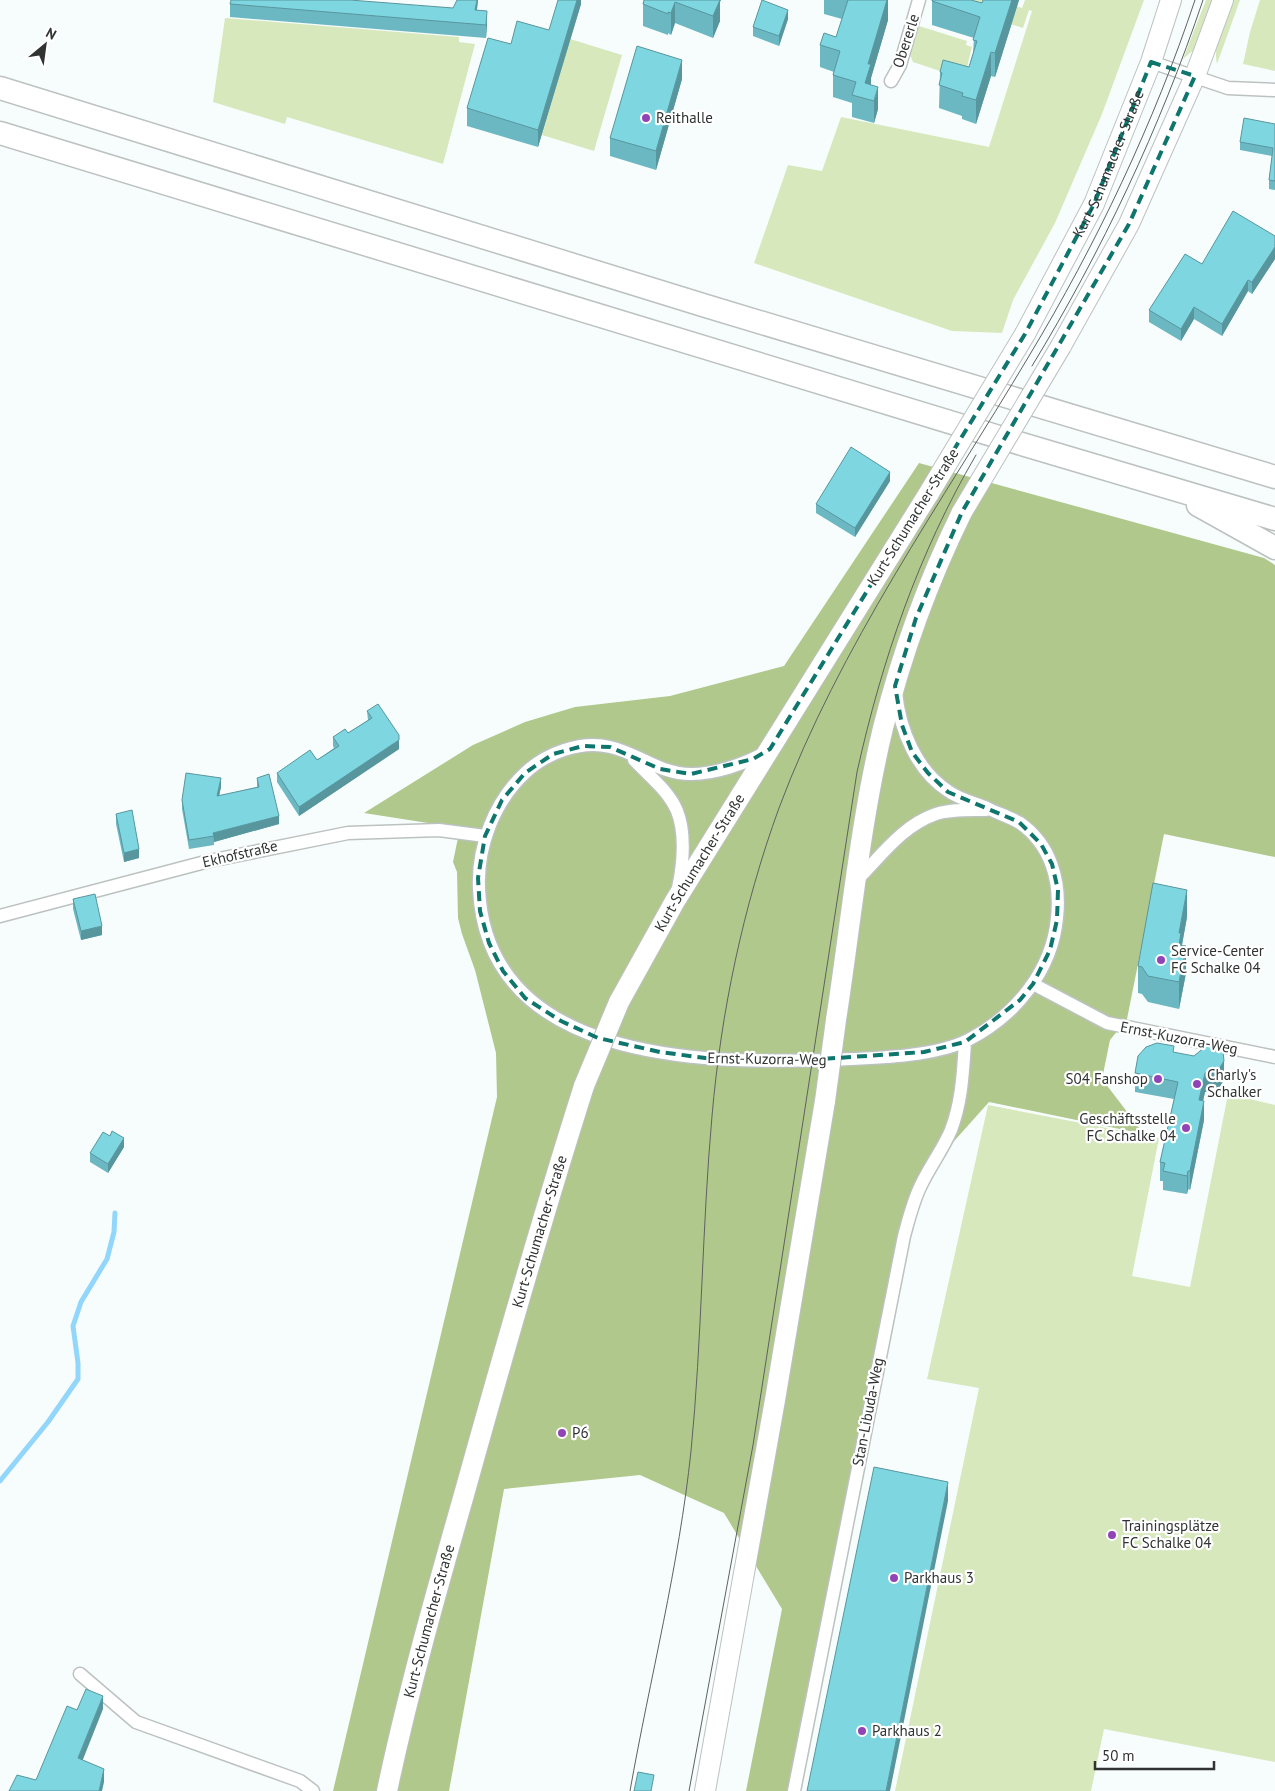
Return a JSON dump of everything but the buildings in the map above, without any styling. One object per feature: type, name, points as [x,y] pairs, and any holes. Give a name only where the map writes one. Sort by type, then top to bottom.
[{"type":"highway","points":[[0,88],[687,300],[1275,477]]},
{"type":"highway","points":[[0,133],[1275,519]]},
{"type":"highway","points":[[1160,484],[1275,548]]},
{"type":"main road","name":"Kurt-Schumacher-Straße","points":[[387,1791],[404,1709],[539,1226],[584,1086],[619,1002],[675,901],[929,493],[1025,334],[1094,204],[1151,62],[1171,0]]},
{"type":"main road","points":[[704,1791],[776,1400],[825,1102],[865,821],[883,730],[895,686],[916,618],[942,554],[962,512],[1061,346],[1129,224],[1195,76],[1223,0]]},
{"type":"street","name":"Obererle","points":[[891,81],[900,65],[919,0]]},
{"type":"street","points":[[1151,62],[1228,88],[1275,90]]},
{"type":"street","name":"Ernst-Kuzorra-Weg","points":[[770,749],[753,759],[718,770],[691,774],[660,769],[610,747],[583,746],[553,754],[525,773],[502,800],[485,836],[478,878],[480,911],[490,943],[503,971],[525,998],[561,1021],[598,1038],[660,1052],[727,1061],[877,1058],[924,1052],[964,1042],[1006,1014],[1033,984],[1050,950],[1057,920],[1058,890],[1052,864],[1041,844],[1019,822],[948,792],[928,773],[912,752],[902,725],[895,686]]},
{"type":"street","name":"Ernst-Kuzorra-Weg","points":[[631,756],[664,791],[677,810],[682,836],[681,876],[675,901]]},
{"type":"street","name":"Ernst-Kuzorra-Weg","points":[[857,880],[911,826],[936,814],[958,810],[991,810]]},
{"type":"street","name":"Ekhofstraße","points":[[0,916],[209,861],[348,833],[439,830],[485,836]]},
{"type":"street","name":"Ernst-Kuzorra-Weg","points":[[1033,984],[1107,1024],[1275,1057]]},
{"type":"street","name":"Stan-Libuda-Weg","points":[[794,1791],[904,1236],[918,1192],[950,1131],[957,1110],[962,1082],[964,1042]]},
{"type":"street","points":[[80,1674],[136,1722],[300,1781],[313,1791]]},
{"type":"highlighted area","points":[[1151,62],[1195,76],[1129,224],[962,512],[916,618],[895,686],[902,725],[912,752],[928,773],[948,792],[1019,822],[1041,844],[1052,864],[1058,890],[1057,920],[1050,950],[1033,984],[1020,1000],[965,1042],[924,1052],[793,1061],[727,1061],[660,1052],[598,1038],[561,1021],[525,998],[503,971],[489,943],[480,911],[478,878],[485,836],[502,800],[525,773],[553,754],[583,746],[610,747],[660,769],[691,774],[753,759],[770,749],[1025,334],[1094,204]]},
{"type":"green space","points":[[933,0],[997,0],[1022,8],[1025,0],[1144,0],[1102,114],[1055,223],[1013,300],[1002,333],[952,331],[754,263],[788,165],[822,171],[841,117],[989,147],[1032,11],[1029,10],[1023,28]]},
{"type":"green space","points":[[1206,0],[1213,0],[1196,48],[1183,59]]},
{"type":"green space","points":[[1234,0],[1240,0],[1217,64],[1216,48],[1218,40]]},
{"type":"green space","points":[[1260,0],[1275,0],[1275,71],[1243,64]]},
{"type":"green space","points":[[225,18],[459,37],[459,42],[475,44],[443,164],[287,117],[285,124],[213,102]]},
{"type":"green space","points":[[919,26],[967,41],[966,45],[972,47],[964,79],[913,62],[910,55]]},
{"type":"green space","points":[[570,39],[622,55],[594,151],[542,135]]},
{"type":"green space","points":[[919,463],[1264,558],[1275,565],[1275,857],[1164,834],[1127,1019],[1110,1040],[1102,1079],[1144,1134],[989,1102],[939,1158],[910,1207],[792,1791],[746,1791],[782,1609],[724,1513],[640,1475],[504,1489],[449,1791],[333,1791],[497,1097],[496,1053],[475,970],[458,918],[457,872],[453,862],[460,828],[364,813],[473,745],[525,722],[575,707],[670,696],[784,666]]},
{"type":"green space","name":"Trainingsplätze FC Schalke 04","points":[[1228,1094],[1275,1105],[1275,1762],[1104,1729],[1091,1791],[895,1791],[979,1388],[927,1379],[988,1105],[1159,1138],[1132,1276],[1190,1287]]},
{"type":"waterway","points":[[0,1481],[48,1422],[78,1379],[78,1363],[73,1326],[81,1302],[107,1259],[114,1232],[115,1213]]},
{"type":"tram line","points":[[630,1791],[672,1579],[686,1494],[698,1368],[712,1116],[721,1038],[735,960],[766,845],[779,808],[831,689],[894,576],[1054,314],[1100,227],[1122,182],[1161,92],[1195,0]]},
{"type":"tram line","points":[[1032,366],[1058,323],[1128,188],[1168,95],[1203,0]]},
{"type":"tram line","points":[[689,1791],[753,1445],[857,772],[890,649],[919,569],[955,492],[976,455]]},
{"type":"place","name":"Reithalle","points":[[646,118]]},
{"type":"place","name":"Service-Center FC Schalke 04","points":[[1161,960]]},
{"type":"place","name":"S04 Fanshop","points":[[1158,1079]]},
{"type":"place","name":"Charly's Schalker","points":[[1197,1084]]},
{"type":"place","name":"Geschäftsstelle FC Schalke 04","points":[[1186,1128]]},
{"type":"place","name":"P6","points":[[562,1433]]},
{"type":"place","name":"Trainingsplätze FC Schalke 04","points":[[1112,1535]]},
{"type":"place","name":"Parkhaus 3","points":[[894,1578]]},
{"type":"place","name":"Parkhaus 2","points":[[862,1731]]}]
